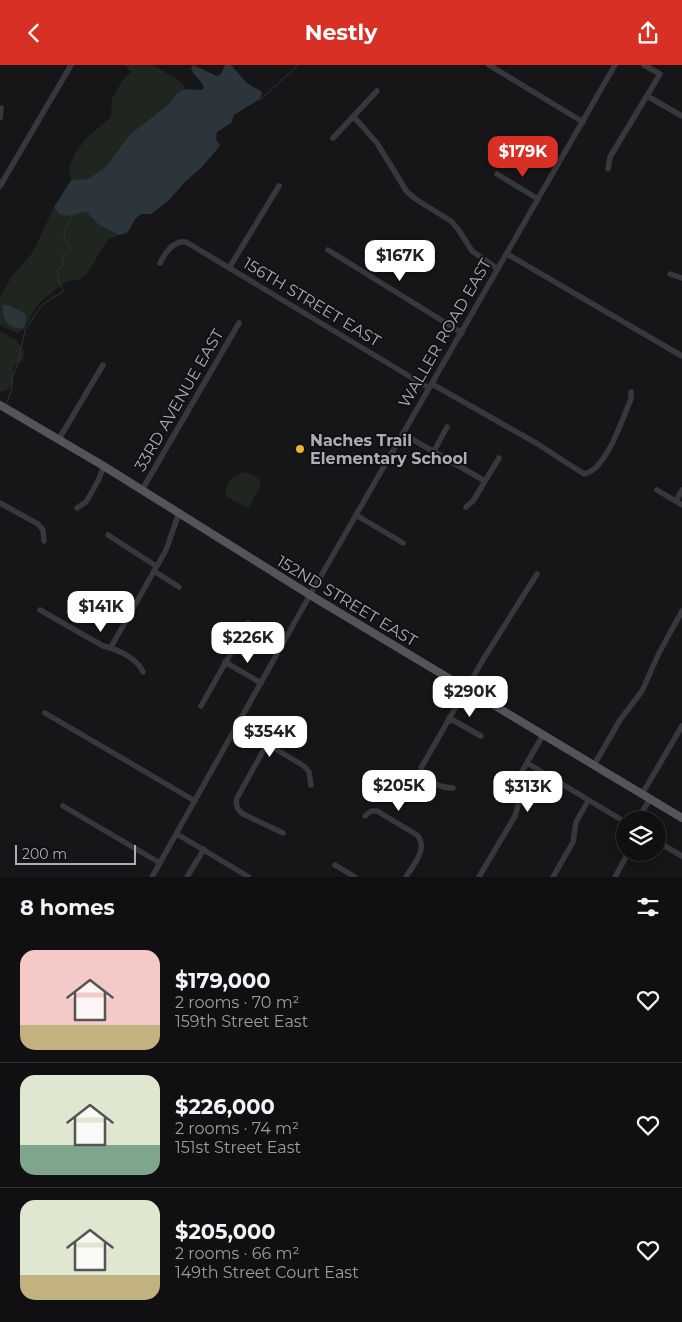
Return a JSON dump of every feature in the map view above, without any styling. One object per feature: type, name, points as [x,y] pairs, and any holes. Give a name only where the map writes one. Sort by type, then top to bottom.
[{"type":"main road","name":"152ND STREET EAST","points":[[0,405],[104,466],[310,595],[682,818]]},
{"type":"street","points":[[0,185],[71,65]]},
{"type":"street","points":[[490,65],[583,122]]},
{"type":"street","name":"WALLER ROAD EAST","points":[[152,877],[310,595],[616,65]]},
{"type":"street","points":[[608,169],[610,157],[660,74],[644,65]]},
{"type":"street","points":[[333,138],[377,91]]},
{"type":"street","points":[[647,96],[682,116]]},
{"type":"street","points":[[0,118],[1,108]]},
{"type":"street","points":[[354,117],[377,143],[407,192],[451,221],[472,251],[498,269]]},
{"type":"street","points":[[497,174],[538,199]]},
{"type":"street","points":[[229,267],[279,186]]},
{"type":"street","name":"156TH STREET EAST","points":[[160,263],[170,249],[179,241],[186,242],[431,386],[536,443],[584,474],[594,470],[610,447],[631,399],[631,392]]},
{"type":"street","points":[[328,251],[462,333]]},
{"type":"street","points":[[507,254],[682,356]]},
{"type":"street","points":[[670,274],[682,278]]},
{"type":"street","name":"33RD AVENUE EAST","points":[[142,490],[239,323]]},
{"type":"street","points":[[59,439],[103,365]]},
{"type":"street","points":[[434,451],[447,427]]},
{"type":"street","points":[[403,434],[485,481]]},
{"type":"street","points":[[466,507],[473,501],[499,458]]},
{"type":"street","points":[[77,507],[86,502],[104,466]]},
{"type":"street","points":[[657,490],[682,505]]},
{"type":"street","points":[[676,501],[682,490]]},
{"type":"street","points":[[0,503],[38,524],[43,530],[44,541]]},
{"type":"street","points":[[112,647],[172,536],[179,513]]},
{"type":"street","points":[[356,515],[403,543]]},
{"type":"street","points":[[108,535],[179,587]]},
{"type":"street","points":[[453,788],[440,787],[424,777],[420,771],[466,689],[537,574]]},
{"type":"street","points":[[40,610],[104,646],[112,647],[138,663],[143,672]]},
{"type":"street","points":[[594,765],[620,720],[642,691],[659,653],[682,611]]},
{"type":"street","points":[[201,706],[248,623]]},
{"type":"street","points":[[225,662],[261,683]]},
{"type":"street","points":[[44,713],[195,801]]},
{"type":"street","points":[[449,718],[480,736]]},
{"type":"street","points":[[237,726],[308,769],[311,776],[311,785]]},
{"type":"street","points":[[642,794],[682,726]]},
{"type":"street","points":[[479,877],[517,813],[521,773],[544,735]]},
{"type":"street","points":[[267,744],[237,799],[236,807],[242,814],[283,833]]},
{"type":"street","points":[[527,763],[616,817]]},
{"type":"street","points":[[643,811],[650,799]]},
{"type":"street","points":[[553,877],[573,842],[576,822],[588,801]]},
{"type":"street","points":[[63,806],[160,863]]},
{"type":"street","points":[[365,816],[371,811],[376,811],[417,835],[422,843],[420,852],[406,877]]},
{"type":"street","points":[[177,834],[249,877]]},
{"type":"street","points":[[666,847],[682,856]]},
{"type":"street","points":[[187,877],[204,849]]},
{"type":"street","points":[[617,876],[624,861]]},
{"type":"street","points":[[335,865],[355,877]]},
{"type":"shaded area","points":[[124,65],[153,65],[178,80],[187,89],[178,92],[168,105],[129,135],[107,166],[88,179],[71,180],[69,169],[74,155],[87,137],[111,116],[112,99],[122,81],[131,72]]},
{"type":"shaded area","points":[[193,65],[217,76],[221,74],[225,65],[231,65],[247,83],[262,92],[261,98],[234,115],[231,123],[217,132],[216,140],[220,145],[202,167],[168,201],[151,214],[141,214],[136,218],[127,233],[119,235],[105,228],[93,220],[87,212],[60,215],[54,207],[71,180],[88,179],[107,166],[129,135],[168,105],[178,92],[187,89],[201,90],[204,88],[191,69]]},
{"type":"shaded area","points":[[54,207],[56,212],[87,212],[92,220],[119,235],[109,239],[87,274],[79,280],[67,281],[46,297],[36,307],[24,329],[17,333],[0,325],[0,297],[12,276],[33,252]]},
{"type":"shaded area","points":[[3,305],[8,305],[26,314],[25,327],[21,329],[12,327],[6,322],[3,315]]},
{"type":"shaded area","points":[[0,331],[16,340],[24,351],[23,360],[13,369],[14,382],[8,390],[0,392]]},
{"type":"shaded area","points":[[245,472],[257,478],[261,485],[247,508],[226,496],[225,492],[232,479]]},
{"type":"waterway","points":[[255,100],[260,100],[298,65]]},
{"type":"waterway","points":[[6,404],[12,389],[11,379],[17,367],[25,330],[42,305],[62,293],[63,289],[57,272],[64,265],[62,257],[70,249],[64,233],[72,215]]},
{"type":"place","name":"Naches Trail Elementary School","points":[[300,449]]}]
